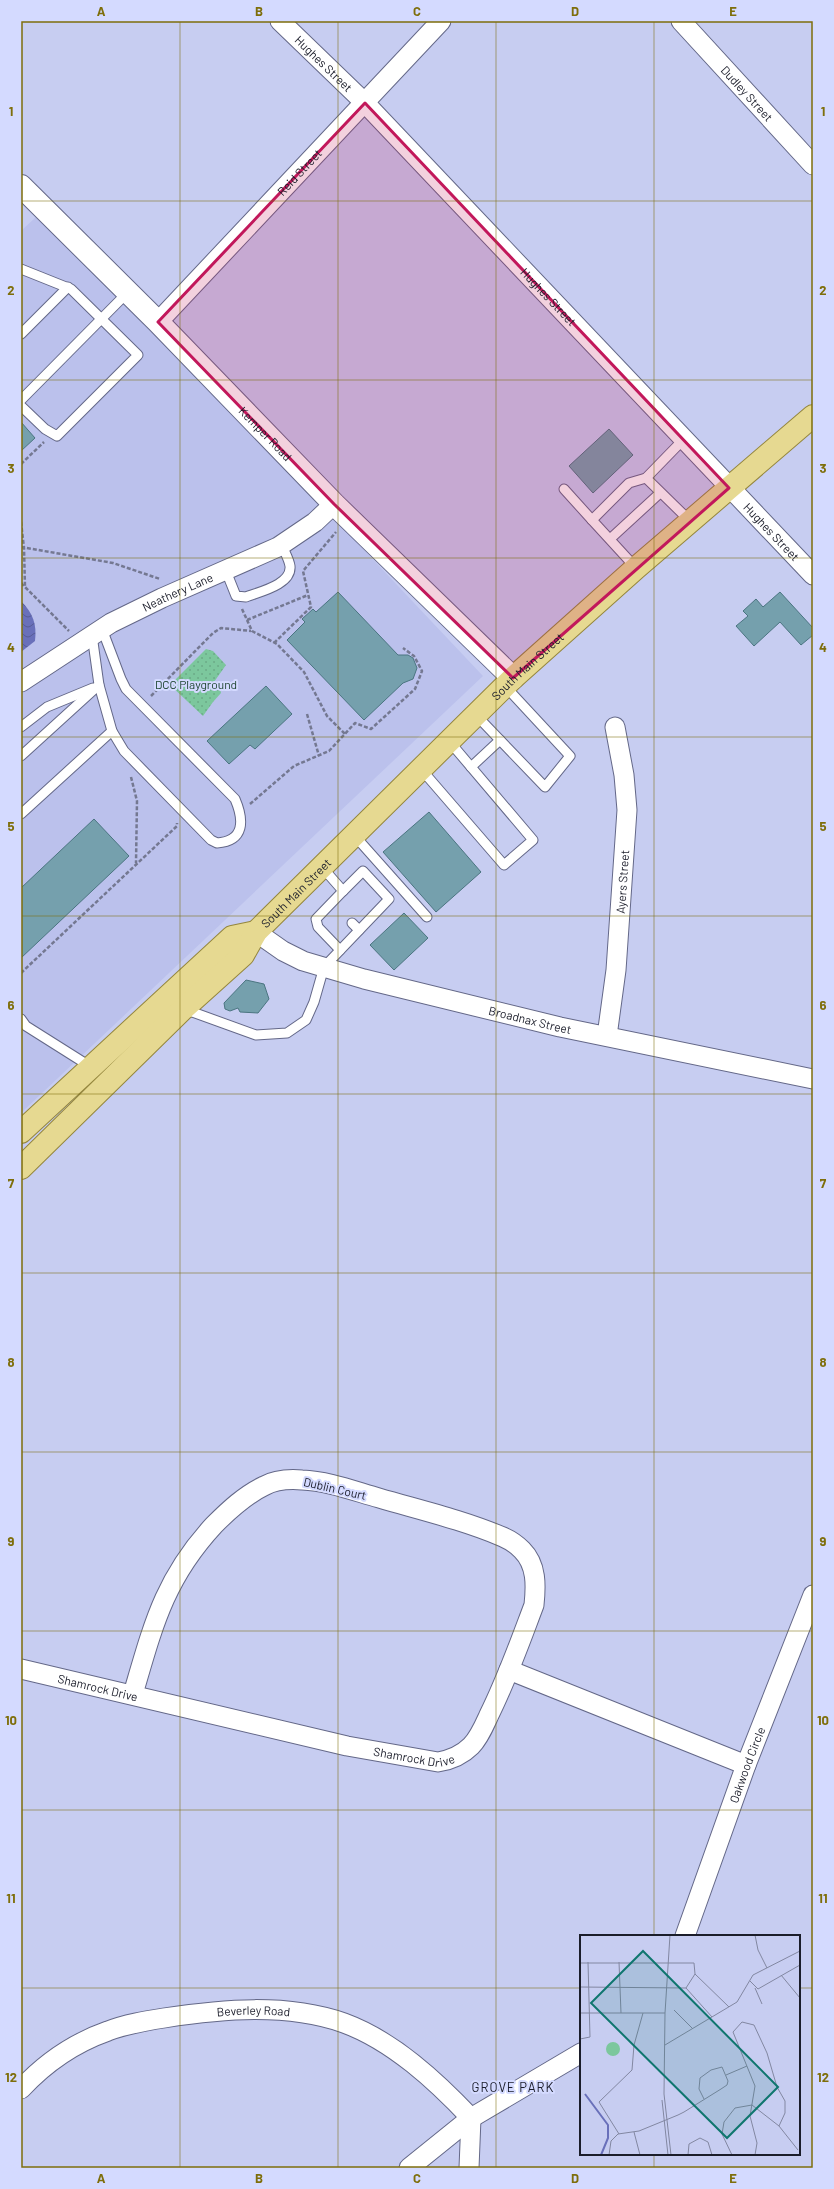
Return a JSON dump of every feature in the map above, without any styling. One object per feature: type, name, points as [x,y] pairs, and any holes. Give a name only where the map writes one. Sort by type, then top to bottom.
[{"type":"main road","name":"South Main Street","points":[[21,1168],[183,1009],[243,955],[256,932],[509,682],[636,568],[813,416]]},
{"type":"main road","name":"South Main Street","points":[[21,1132],[232,937],[256,932]]},
{"type":"street","name":"Hughes Street","points":[[280,21],[364,103],[813,575]]},
{"type":"street","name":"Reid Street","points":[[158,322],[440,21]]},
{"type":"street","name":"Dudley Street","points":[[680,21],[813,165]]},
{"type":"street","name":"Kemper Road","points":[[21,186],[158,322],[509,682]]},
{"type":"street","name":"Neathery Lane","points":[[21,682],[92,635],[186,588],[282,545],[315,522],[341,511]]},
{"type":"street","name":"Ayers Street","points":[[607,1036],[616,970],[627,810],[624,775],[616,727]]},
{"type":"street","name":"Broadnax Street","points":[[256,932],[283,951],[303,961],[436,998],[607,1036],[813,1079]]},
{"type":"street","name":"Dublin Court","points":[[133,1694],[152,1629],[166,1593],[181,1566],[199,1542],[226,1513],[249,1494],[265,1485],[286,1480],[304,1480],[341,1488],[424,1511],[502,1536],[523,1551],[534,1572],[536,1588],[534,1604],[509,1670]]},
{"type":"street","name":"Oakwood Circle","points":[[685,1935],[746,1765],[813,1596]]},
{"type":"street","name":"Shamrock Drive","points":[[21,1668],[347,1746],[438,1762],[458,1756],[470,1748],[478,1738],[509,1670]]},
{"type":"street","points":[[509,1670],[746,1765]]},
{"type":"street","name":"Beverley Road","points":[[21,2089],[33,2076],[56,2057],[82,2042],[109,2030],[131,2024],[201,2012],[285,2010],[315,2015],[344,2023],[366,2033],[424,2071],[471,2118]]},
{"type":"street","points":[[408,2168],[471,2118],[580,2054]]},
{"type":"street","points":[[468,2168],[471,2118]]},
{"type":"lane","points":[[21,269],[68,287],[102,318],[138,355],[57,436],[45,429],[21,406]]},
{"type":"lane","points":[[21,334],[68,287]]},
{"type":"lane","points":[[21,400],[128,292]]},
{"type":"lane","points":[[592,520],[629,483],[646,478],[683,440]]},
{"type":"lane","points":[[646,478],[690,521]]},
{"type":"lane","points":[[564,489],[636,568]]},
{"type":"lane","points":[[610,539],[660,493]]},
{"type":"lane","points":[[226,571],[236,596],[246,597],[280,583],[286,578],[290,566],[282,545]]},
{"type":"lane","points":[[92,635],[126,689],[235,799],[241,812],[242,823],[233,839],[217,843],[211,840],[124,751],[112,731],[99,685],[92,635]]},
{"type":"lane","points":[[476,715],[545,787],[570,756],[509,682]]},
{"type":"lane","points":[[21,727],[46,707],[99,685]]},
{"type":"lane","points":[[21,756],[99,685]]},
{"type":"lane","points":[[21,814],[112,731]]},
{"type":"lane","points":[[471,767],[500,740]]},
{"type":"lane","points":[[421,768],[504,865],[533,840],[449,742]]},
{"type":"lane","points":[[354,835],[427,917]]},
{"type":"lane","points":[[322,867],[343,891]]},
{"type":"lane","points":[[183,1009],[256,1035],[287,1033],[306,1020],[314,1002],[324,967],[389,899],[363,871],[316,919],[318,928],[340,950]]},
{"type":"lane","points":[[351,884],[358,890]]},
{"type":"lane","points":[[332,903],[339,910]]},
{"type":"lane","points":[[371,904],[378,912]]},
{"type":"lane","points":[[352,923],[359,930]]},
{"type":"lane","points":[[23,1025],[91,1067]]},
{"type":"path","points":[[21,464],[53,434]]},
{"type":"path","points":[[274,643],[311,607],[303,570],[341,511]]},
{"type":"path","points":[[21,522],[25,587]]},
{"type":"path","points":[[23,548],[113,563],[186,588]]},
{"type":"path","points":[[21,583],[92,635]]},
{"type":"path","points":[[247,620],[308,595]]},
{"type":"path","points":[[236,596],[252,631]]},
{"type":"path","points":[[142,705],[217,630],[221,628],[252,631],[274,643],[304,672],[328,716],[345,734]]},
{"type":"path","points":[[241,812],[294,766],[329,751],[355,723],[371,729],[415,689],[422,671],[414,656],[403,648]]},
{"type":"path","points":[[307,714],[319,756]]},
{"type":"path","points":[[124,751],[137,801],[136,863]]},
{"type":"path","points":[[21,973],[176,826],[180,808]]},
{"type":"highlighted area","points":[[365,103],[729,488],[513,678],[334,504],[158,322]]},
{"type":"shaded area","points":[[37,216],[196,372],[483,676],[21,1113],[21,231]]},
{"type":"green space","name":"DCC Playground","points":[[206,649],[213,651],[226,665],[214,682],[220,688],[221,693],[203,716],[170,685]]},
{"type":"water","points":[[21,601],[29,610],[35,624],[35,641],[21,652]]},
{"type":"building","points":[[21,422],[35,438],[21,451]]},
{"type":"building","points":[[609,429],[633,455],[593,493],[569,466]]},
{"type":"building","points":[[338,592],[398,655],[408,655],[413,658],[417,668],[413,679],[403,683],[364,720],[287,640],[305,622],[302,619],[313,609],[316,612]]},
{"type":"building","points":[[780,592],[813,628],[813,635],[801,645],[780,622],[754,646],[736,626],[748,616],[743,611],[756,599],[763,607]]},
{"type":"building","points":[[266,686],[292,714],[255,749],[250,745],[229,764],[207,741]]},
{"type":"building","points":[[429,812],[481,872],[436,912],[383,852]]},
{"type":"building","points":[[94,819],[129,856],[21,958],[21,888]]},
{"type":"building","points":[[404,913],[428,938],[394,970],[370,945]]},
{"type":"building","points":[[246,980],[264,984],[269,999],[258,1013],[240,1012],[238,1008],[230,1011],[225,1009],[224,1003]]},
{"type":"district","name":"GROVE PARK","points":[[513,2087]]}]
